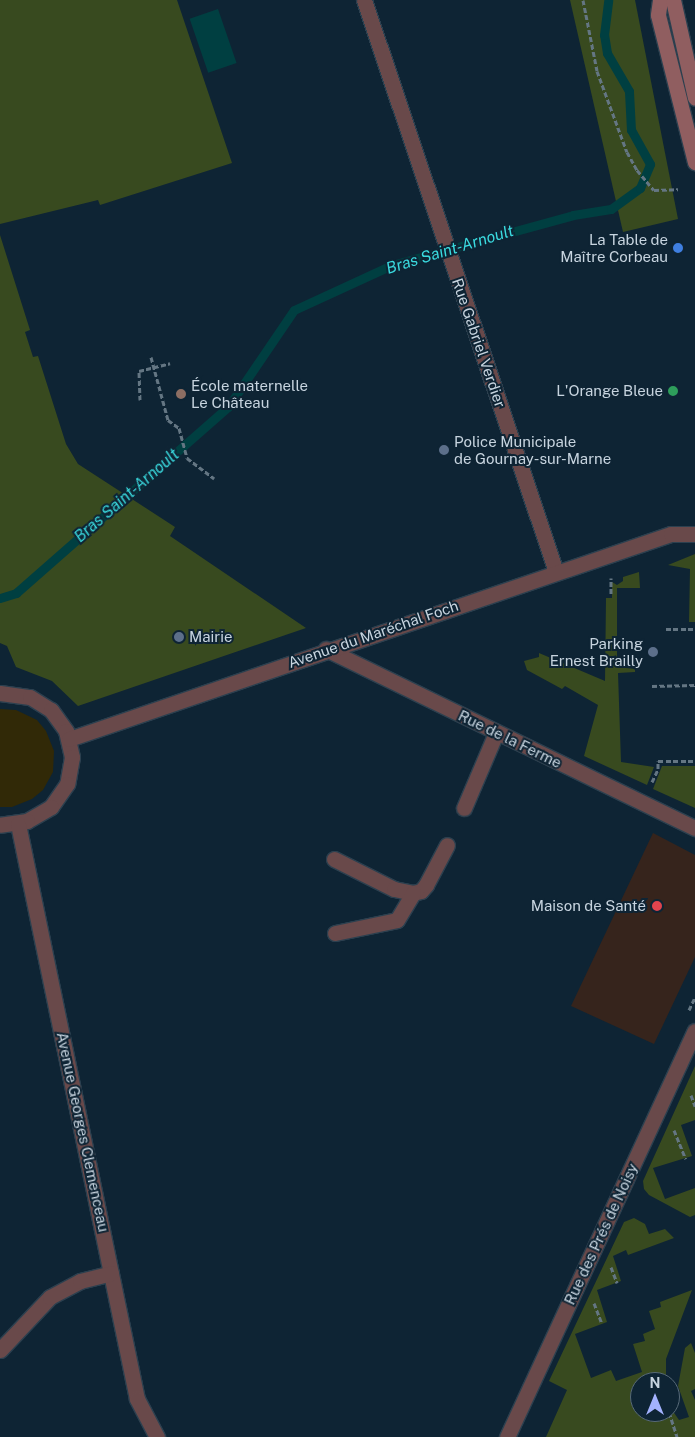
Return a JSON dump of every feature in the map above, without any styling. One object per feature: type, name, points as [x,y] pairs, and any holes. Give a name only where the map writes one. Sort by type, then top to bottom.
[{"type":"main road","points":[[660,0],[658,15],[695,162]]},
{"type":"main road","points":[[673,0],[693,82],[695,98]]},
{"type":"street","name":"Rue Gabriel Verdier","points":[[364,0],[556,572]]},
{"type":"street","name":"Avenue du Maréchal Foch","points":[[69,739],[326,650],[679,532],[695,522]]},
{"type":"street","name":"Avenue du Maréchal Foch","points":[[679,532],[695,534]]},
{"type":"street","name":"Rue de la Ferme","points":[[326,650],[695,828]]},
{"type":"street","points":[[0,693],[22,694],[45,705],[62,723],[69,739],[71,766],[62,792],[44,813],[18,824],[0,825]]},
{"type":"street","points":[[464,808],[496,733]]},
{"type":"street","name":"Avenue Georges Clemenceau","points":[[18,824],[137,1399],[157,1437]]},
{"type":"street","points":[[334,859],[394,889],[413,893],[422,891],[447,845]]},
{"type":"street","points":[[335,933],[398,920],[413,893]]},
{"type":"street","name":"Rue des Prés de Noisy","points":[[507,1437],[695,1031]]},
{"type":"street","points":[[0,1350],[50,1297],[80,1281],[112,1273]]},
{"type":"path","points":[[583,0],[597,71],[627,152],[637,170],[654,190],[678,189]]},
{"type":"path","points":[[151,356],[168,420],[179,428],[187,458],[214,478]]},
{"type":"path","points":[[140,400],[139,372],[170,363]]},
{"type":"path","points":[[611,575],[611,594]]},
{"type":"path","points":[[666,629],[695,629]]},
{"type":"path","points":[[652,686],[695,686]]},
{"type":"path","points":[[658,761],[695,761]]},
{"type":"path","points":[[669,1129],[676,1130],[686,1159]]},
{"type":"path","points":[[672,1422],[677,1437]]},
{"type":"shaded area","points":[[0,0],[177,0],[232,163],[100,205],[98,200],[0,224]]},
{"type":"shaded area","points":[[570,0],[635,0],[678,219],[623,232]]},
{"type":"shaded area","points":[[218,9],[237,63],[208,73],[190,19]]},
{"type":"shaded area","points":[[0,235],[30,330],[25,332],[33,357],[38,356],[66,444],[78,464],[175,527],[170,536],[306,628],[78,706],[52,681],[16,667],[7,646],[0,643]]},
{"type":"shaded area","points":[[695,554],[695,622],[689,622],[690,569],[668,565]]},
{"type":"shaded area","points":[[639,572],[640,588],[617,588],[617,667],[635,669],[635,672],[618,673],[621,762],[654,767],[647,785],[584,756],[598,705],[565,686],[562,689],[527,670],[524,661],[539,657],[539,653],[605,681],[606,598],[612,598],[612,582],[617,585],[623,581],[623,577]]},
{"type":"shaded area","points":[[662,766],[695,766],[695,808],[653,789]]},
{"type":"shaded area","name":"Maison de Santé","points":[[653,833],[695,855],[695,957],[654,1044],[571,1006]]},
{"type":"shaded area","points":[[695,1066],[695,1120],[681,1125],[692,1156],[653,1168],[665,1199],[695,1188],[695,1215],[690,1217],[649,1195],[644,1189],[643,1181]]},
{"type":"shaded area","points":[[634,1218],[645,1224],[649,1234],[665,1229],[674,1238],[628,1255],[626,1250],[613,1256],[621,1281],[597,1290],[607,1322],[575,1334],[591,1378],[611,1370],[616,1381],[630,1376],[630,1422],[680,1422],[680,1420],[689,1417],[680,1392],[680,1375],[685,1348],[691,1343],[695,1353],[695,1389],[691,1391],[695,1400],[695,1437],[546,1437],[567,1390],[549,1381],[624,1222]]},
{"type":"shaded area","points":[[692,1290],[666,1359],[666,1372],[642,1372],[633,1344],[645,1341],[643,1334],[655,1329],[649,1311],[661,1307],[660,1302]]},
{"type":"sand","points":[[0,709],[16,710],[37,720],[46,731],[54,751],[53,772],[43,790],[32,799],[12,807],[0,807]]},
{"type":"waterway","name":"Bras Saint-Arnoult","points":[[0,598],[16,593],[228,407],[294,310],[392,265],[573,215],[611,209],[640,188],[650,164],[631,130],[629,91],[607,53],[604,35],[608,0]]},
{"type":"place","name":"La Table de Maître Corbeau","points":[[678,248]]},
{"type":"place","name":"L'Orange Bleue","points":[[673,391]]},
{"type":"place","name":"École maternelle Le Château","points":[[181,394]]},
{"type":"place","name":"Police Municipale de Gournay-sur-Marne","points":[[444,450]]},
{"type":"place","name":"Mairie","points":[[179,637]]},
{"type":"place","name":"Parking Ernest Brailly","points":[[653,652]]},
{"type":"place","name":"Maison de Santé","points":[[657,906]]}]
